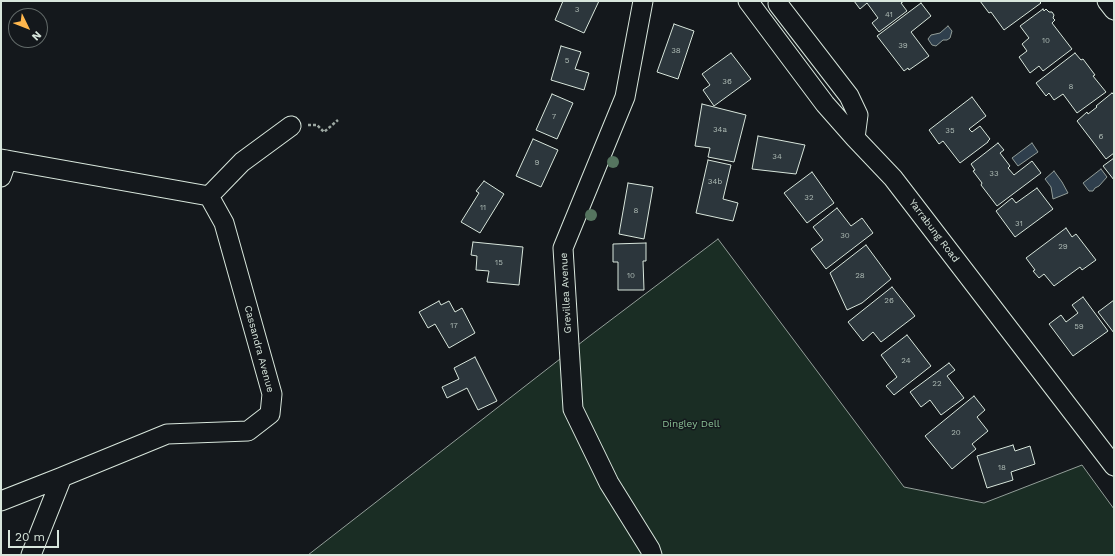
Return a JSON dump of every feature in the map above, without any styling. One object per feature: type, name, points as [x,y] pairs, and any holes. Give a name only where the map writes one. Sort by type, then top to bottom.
[{"type":"street","name":"Grevillea Avenue","points":[[642,1],[625,97],[563,248],[573,410],[609,483],[650,549],[652,555]]},
{"type":"street","name":"Yarrabung Road","points":[[748,1],[825,104],[893,178],[1112,459]]},
{"type":"street","points":[[1107,1],[1114,10]]},
{"type":"street","points":[[778,4],[849,96],[858,115],[855,138]]},
{"type":"street","points":[[3,165],[209,196],[242,162],[291,126]]},
{"type":"street","name":"Cassandra Avenue","points":[[1,501],[167,434],[248,431],[270,414],[272,394],[224,223],[209,196]]},
{"type":"street","points":[[30,555],[62,477]]},
{"type":"path","points":[[291,126],[317,125],[324,132],[338,120]]},
{"type":"green space","name":"Dingley Dell","points":[[718,239],[904,487],[984,503],[1082,465],[1114,509],[1114,555],[308,555],[587,338]]},
{"type":"water","points":[[948,26],[952,31],[950,38],[943,40],[936,46],[932,45],[928,39],[931,35],[940,33]]},
{"type":"water","points":[[1032,143],[1038,152],[1018,166],[1012,158]]},
{"type":"water","points":[[1101,169],[1107,177],[1093,191],[1089,191],[1083,183]]},
{"type":"water","points":[[1054,171],[1068,193],[1053,199],[1051,187],[1045,179]]},
{"type":"building","points":[[563,1],[599,1],[584,33],[555,20]]},
{"type":"building","points":[[854,1],[904,1],[901,3],[907,11],[879,32],[872,23],[878,18],[867,3],[860,9]]},
{"type":"building","points":[[980,1],[1042,1],[1004,30],[991,12],[989,13]]},
{"type":"building","points":[[921,3],[931,16],[911,32],[929,56],[909,70],[908,68],[904,71],[877,36]]},
{"type":"building","points":[[1043,9],[1044,11],[1046,9],[1049,12],[1052,12],[1055,20],[1052,23],[1072,49],[1043,71],[1039,66],[1030,73],[1019,57],[1027,51],[1022,44],[1029,38],[1020,26]]},
{"type":"building","points":[[674,24],[694,31],[678,79],[657,72]]},
{"type":"building","points":[[561,46],[581,52],[575,69],[589,73],[584,90],[551,80]]},
{"type":"building","points":[[731,53],[751,79],[714,106],[703,90],[710,85],[702,74]]},
{"type":"building","points":[[1075,53],[1081,60],[1083,59],[1095,75],[1093,76],[1106,92],[1077,113],[1063,94],[1054,100],[1049,93],[1046,96],[1036,83]]},
{"type":"building","points":[[1112,93],[1114,95],[1114,153],[1106,159],[1077,121],[1087,112],[1088,114],[1097,107],[1096,106]]},
{"type":"building","points":[[552,94],[573,103],[557,139],[536,130]]},
{"type":"building","points":[[972,97],[986,116],[969,129],[972,132],[980,126],[990,139],[960,163],[943,141],[939,144],[929,130]]},
{"type":"building","points":[[702,104],[746,115],[734,162],[708,157],[710,148],[695,146]]},
{"type":"building","points":[[758,136],[805,145],[796,174],[752,169]]},
{"type":"building","points":[[533,139],[558,150],[541,187],[516,176]]},
{"type":"building","points":[[998,143],[1004,150],[1000,153],[1010,166],[1008,168],[1014,175],[1032,161],[1041,173],[997,206],[981,185],[982,183],[973,171],[975,170],[971,164]]},
{"type":"building","points":[[1114,158],[1114,180],[1103,166]]},
{"type":"building","points":[[708,160],[731,165],[723,199],[738,203],[733,221],[696,213]]},
{"type":"building","points":[[812,172],[834,203],[807,223],[784,193]]},
{"type":"building","points":[[484,181],[504,194],[480,233],[461,222],[479,193],[476,191]]},
{"type":"building","points":[[628,183],[653,187],[644,239],[619,234]]},
{"type":"building","points":[[1037,188],[1053,209],[1015,237],[996,211],[1012,198],[1016,203]]},
{"type":"building","points":[[837,208],[851,226],[862,218],[873,233],[826,269],[811,249],[823,240],[813,227]]},
{"type":"building","points":[[1066,228],[1072,237],[1076,234],[1096,260],[1082,270],[1080,267],[1054,286],[1044,274],[1039,278],[1033,271],[1035,270],[1026,258]]},
{"type":"building","points":[[473,242],[523,247],[519,285],[487,282],[489,271],[476,270],[477,256],[471,255]]},
{"type":"building","points":[[646,243],[646,261],[643,261],[644,290],[618,290],[618,262],[613,262],[613,244]]},
{"type":"building","points":[[866,245],[891,279],[862,303],[847,310],[830,273]]},
{"type":"building","points":[[892,287],[915,316],[881,342],[873,332],[863,341],[848,322]]},
{"type":"building","points":[[1083,297],[1108,331],[1073,356],[1049,324],[1061,315],[1066,322],[1078,313],[1072,305]]},
{"type":"building","points":[[1114,300],[1114,333],[1098,312]]},
{"type":"building","points":[[439,301],[441,305],[449,301],[455,312],[462,308],[475,333],[449,348],[435,324],[428,328],[419,312]]},
{"type":"building","points":[[907,335],[931,366],[894,395],[886,386],[897,377],[881,355]]},
{"type":"building","points":[[475,357],[497,401],[478,410],[467,388],[447,398],[442,387],[459,379],[454,368]]},
{"type":"building","points":[[949,363],[955,370],[947,376],[964,398],[941,415],[930,400],[921,407],[910,392]]},
{"type":"building","points":[[974,396],[985,410],[977,417],[988,431],[972,444],[976,449],[952,469],[925,436]]},
{"type":"building","points":[[1013,445],[1015,451],[1030,446],[1035,464],[1011,472],[1013,480],[987,488],[977,456]]}]
